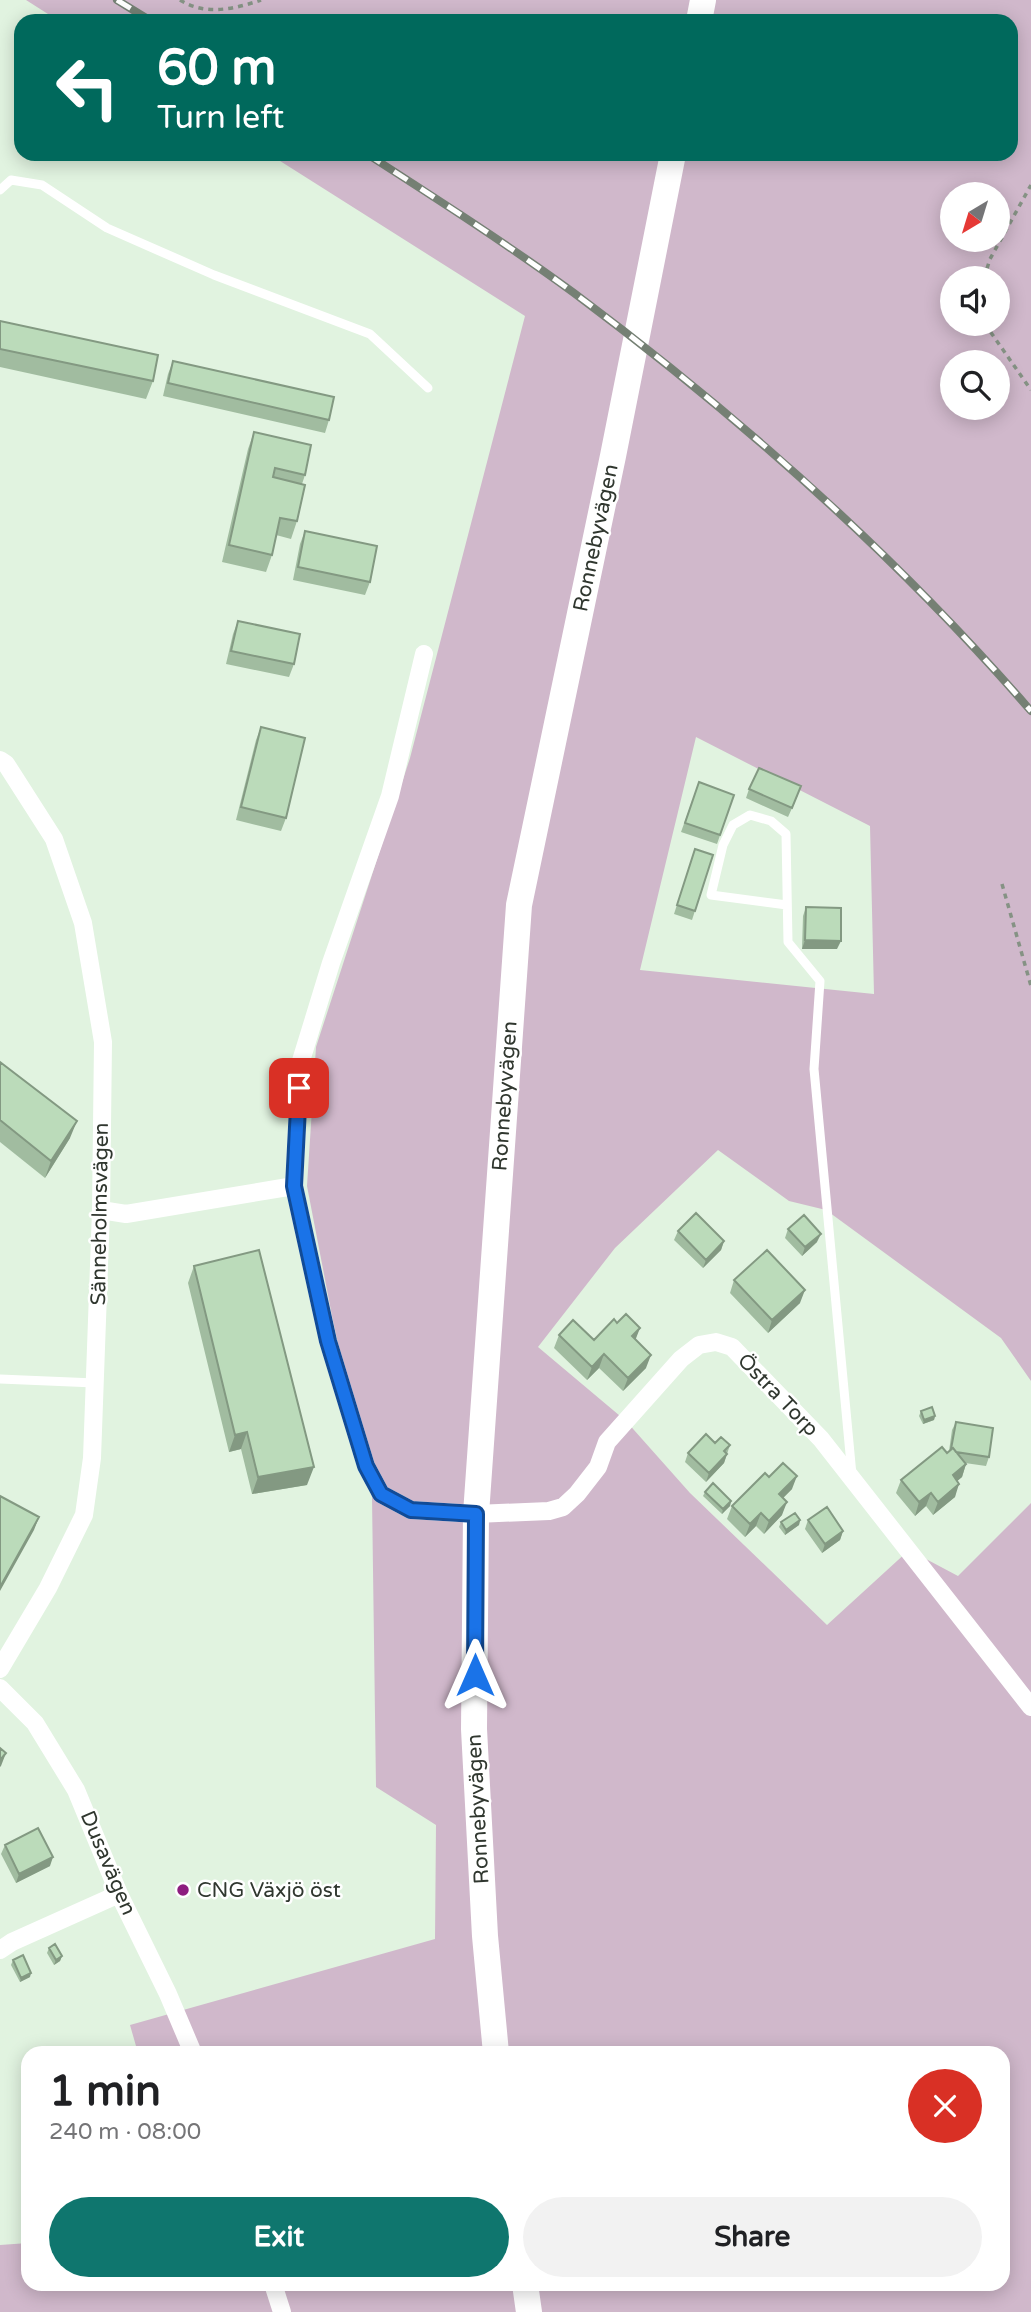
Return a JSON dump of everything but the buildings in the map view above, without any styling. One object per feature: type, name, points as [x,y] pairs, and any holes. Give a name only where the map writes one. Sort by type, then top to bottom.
[{"type":"main road","name":"Ronnebyvägen","points":[[495,2046],[485,1936],[474,1729],[476,1514],[519,905],[672,161]]},
{"type":"main road","points":[[526,2291],[529,2312]]},
{"type":"street","name":"Östra Torp","points":[[424,654],[390,796],[331,963],[300,1064],[294,1186],[328,1341],[366,1466],[381,1494],[411,1510],[476,1514],[549,1511],[563,1507],[598,1467],[607,1442],[681,1359],[699,1345],[716,1342],[732,1347],[821,1439],[1031,1707]]},
{"type":"street","name":"Sänneholmsvägen","points":[[0,760],[6,764],[54,839],[83,923],[103,1042],[101,1210],[92,1458],[84,1515],[48,1588],[0,1670]]},
{"type":"street","points":[[101,1210],[126,1214],[294,1186]]},
{"type":"street","name":"Dusavägen","points":[[0,1688],[34,1723],[76,1790],[119,1894],[169,1994],[190,2046]]},
{"type":"street","points":[[0,1950],[12,1942],[119,1894]]},
{"type":"street","points":[[275,2291],[282,2312]]},
{"type":"lane","points":[[0,190],[11,180],[42,185],[107,228],[214,275],[370,334],[428,388]]},
{"type":"lane","points":[[787,905],[711,895],[723,845],[733,825],[750,815],[771,821],[786,835],[788,942],[820,981],[814,1069],[852,1481]]},
{"type":"lane","points":[[0,1378],[95,1383]]},
{"type":"path","points":[[180,0],[190,6],[216,10],[261,0]]},
{"type":"path","points":[[988,266],[1031,185]]},
{"type":"path","points":[[993,336],[1031,390]]},
{"type":"path","points":[[1002,884],[1031,986]]},
{"type":"shaded area","points":[[26,0],[1031,0],[1031,1381],[1001,1338],[826,1210],[789,1201],[718,1150],[615,1248],[538,1347],[626,1421],[690,1493],[827,1625],[909,1550],[958,1576],[1031,1503],[1031,2312],[0,2312],[0,2245],[21,2244],[21,2291],[1010,2291],[1010,2046],[136,2046],[130,2025],[435,1939],[436,1825],[376,1787],[372,1497],[333,1321],[307,1186],[316,1047],[410,758],[525,316],[280,161],[1018,161],[1018,14],[48,14]],"holes":[[[696,737],[870,826],[874,994],[640,970]]]},
{"type":"railway","points":[[117,0],[140,14]]},
{"type":"railway","points":[[378,161],[498,239],[574,293],[756,438],[926,597],[1031,711]]},
{"type":"place","name":"CNG Växjö öst","points":[[183,1890]]},
{"type":"route","points":[[299,1088],[294,1186],[328,1341],[366,1466],[381,1494],[411,1510],[476,1514],[475,1675]]}]
